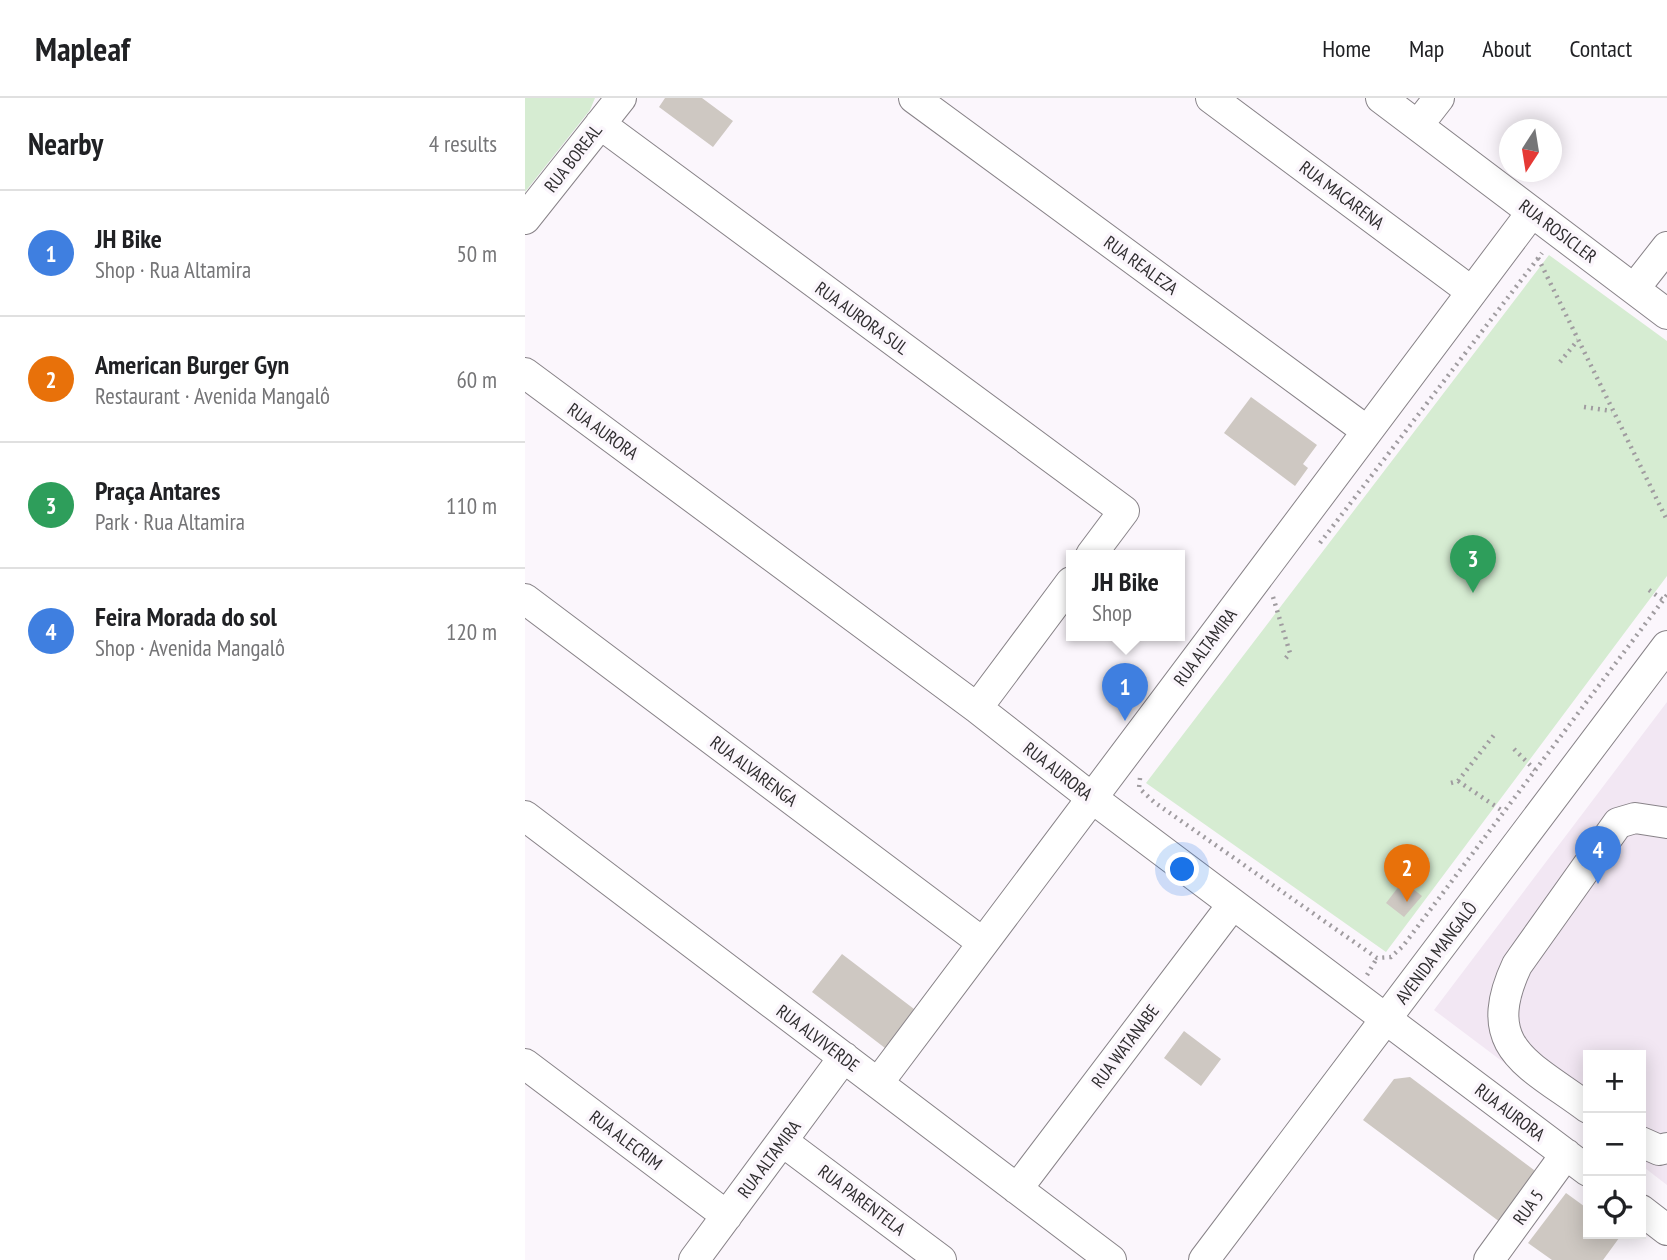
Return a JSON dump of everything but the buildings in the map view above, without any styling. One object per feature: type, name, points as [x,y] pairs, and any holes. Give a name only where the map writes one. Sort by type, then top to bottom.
[{"type":"street","name":"RUA BOREAL","points":[[525,219],[621,98]]},
{"type":"street","name":"RUA REALEZA","points":[[914,98],[1367,431]]},
{"type":"street","name":"RUA MACARENA","points":[[1211,98],[1472,292]]},
{"type":"street","name":"RUA ROSICLER","points":[[1381,98],[1667,314]]},
{"type":"street","points":[[1417,125],[1439,98]]},
{"type":"street","name":"RUA AURORA SUL","points":[[600,124],[1124,511],[1095,550]]},
{"type":"street","name":"RUA ALTAMIRA","points":[[878,1083],[1092,798],[1272,582],[1367,431],[1532,212]]},
{"type":"street","points":[[1634,289],[1667,247]]},
{"type":"street","name":"RUA AURORA","points":[[525,373],[977,708],[1092,798],[1577,1163]]},
{"type":"street","points":[[977,708],[1066,589]]},
{"type":"street","name":"RUA ALVARENGA","points":[[525,599],[983,943]]},
{"type":"street","name":"AVENIDA MANGALÔ","points":[[1204,1260],[1667,646]]},
{"type":"street","name":"RUA ALVIVERDE","points":[[525,816],[1111,1260]]},
{"type":"street","points":[[1583,1104],[1512,1051],[1503,1028],[1506,990],[1517,965],[1618,823],[1635,818],[1667,823]]},
{"type":"street","name":"RUA WATANABE","points":[[1017,1189],[1233,904]]},
{"type":"street","name":"RUA ALTAMIRA","points":[[694,1260],[844,1058]]},
{"type":"street","name":"RUA ALECRIM","points":[[525,1064],[727,1216]]},
{"type":"street","name":"RUA PARENTELA","points":[[782,1141],[941,1260]]},
{"type":"street","points":[[1646,1144],[1659,1150],[1667,1148]]},
{"type":"street","name":"RUA 5","points":[[1489,1260],[1577,1163]]},
{"type":"street","points":[[1646,1214],[1667,1230]]},
{"type":"path","points":[[1318,545],[1542,252]]},
{"type":"path","points":[[1538,258],[1667,520]]},
{"type":"path","points":[[1560,362],[1578,340]]},
{"type":"path","points":[[1584,407],[1613,411]]},
{"type":"path","points":[[1272,582],[1290,653],[1286,659]]},
{"type":"path","points":[[1272,582],[1276,601]]},
{"type":"path","points":[[1148,767],[1140,778],[1139,788],[1154,802],[1377,958],[1391,957],[1403,946],[1665,597],[1649,590]]},
{"type":"path","points":[[1267,612],[1276,601]]},
{"type":"path","points":[[1451,783],[1458,781],[1494,735]]},
{"type":"path","points":[[1514,749],[1535,771]]},
{"type":"path","points":[[1458,781],[1504,812]]},
{"type":"shaded area","points":[[1667,702],[1667,1185],[1646,1169],[1646,1050],[1583,1050],[1583,1122],[1434,1010]]},
{"type":"green space","points":[[525,98],[595,98],[590,110],[525,192]]},
{"type":"green space","points":[[1549,255],[1667,341],[1667,576],[1386,952],[1146,783]]},
{"type":"place","name":"Praça Antares","points":[[1473,593]]},
{"type":"place","name":"JH Bike","points":[[1125,721]]},
{"type":"place","name":"Feira Morada do sol","points":[[1598,884]]},
{"type":"place","name":"American Burger Gyn","points":[[1407,902]]}]
